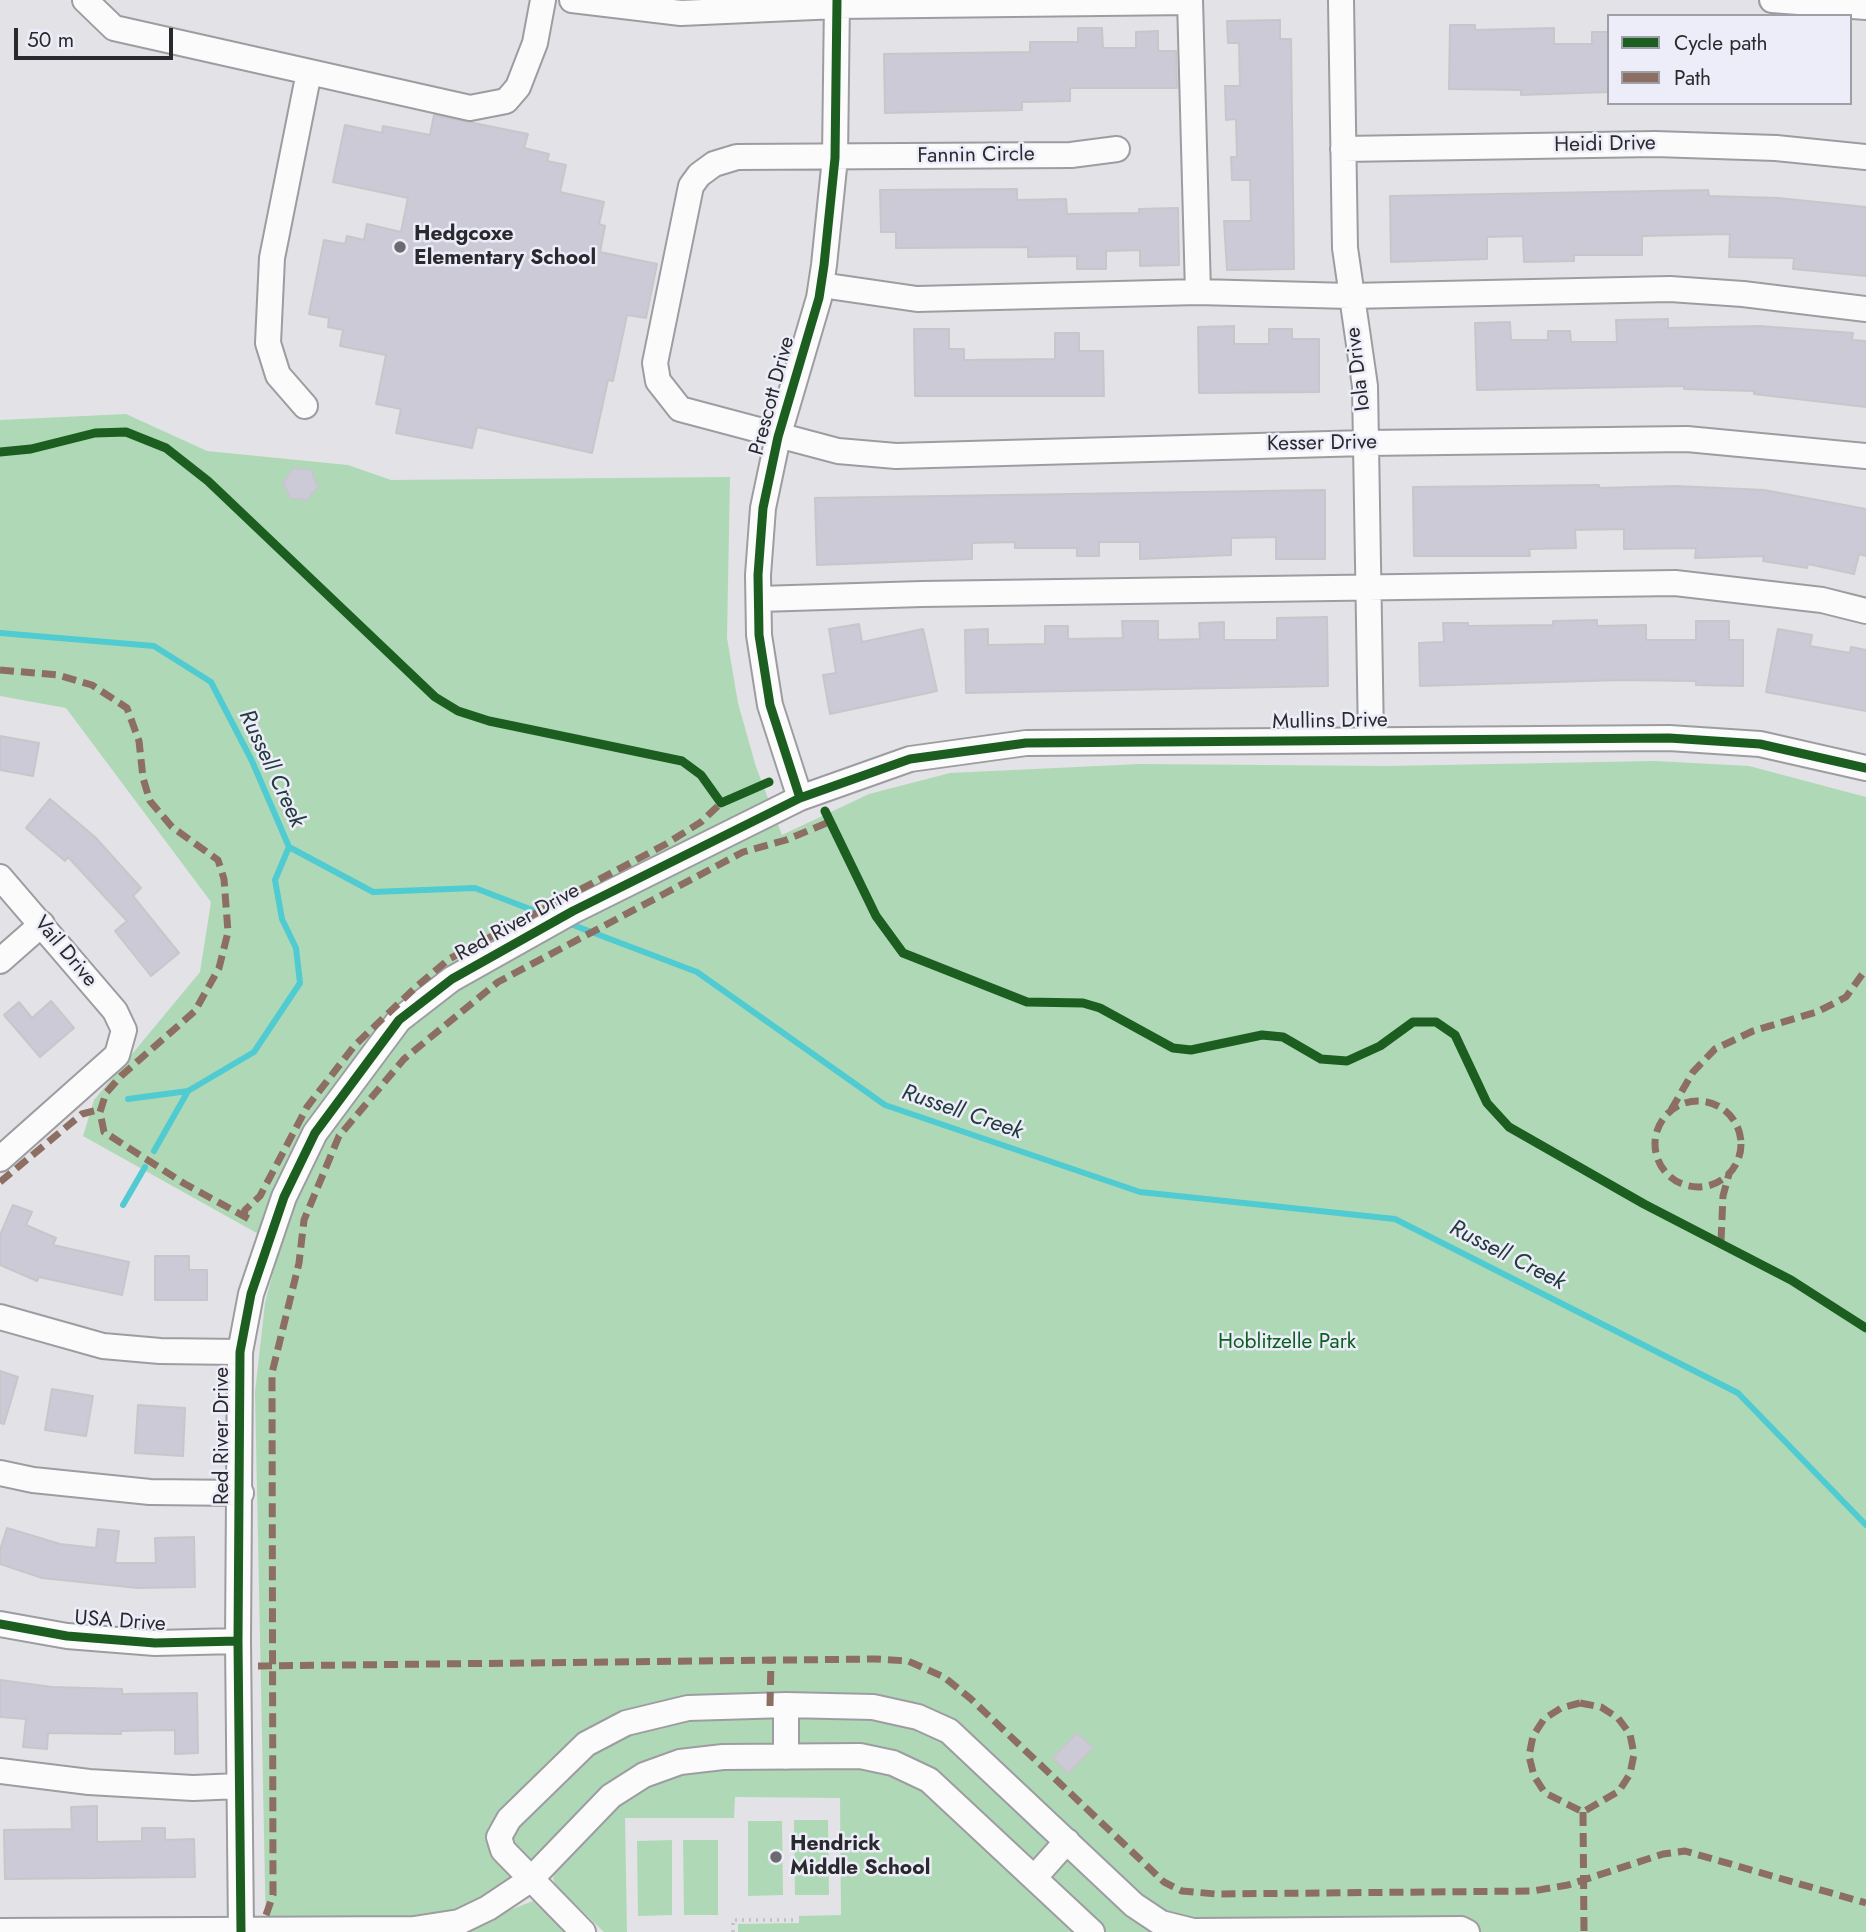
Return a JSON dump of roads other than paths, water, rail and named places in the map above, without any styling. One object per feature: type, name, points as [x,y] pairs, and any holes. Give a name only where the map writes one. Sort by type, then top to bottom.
[{"type":"street","points":[[85,0],[114,28],[470,108],[506,101],[518,87],[535,43],[543,0]]},
{"type":"street","points":[[572,0],[685,6],[1190,1],[1198,292]]},
{"type":"street","name":"Iola Drive","points":[[1341,0],[1345,248],[1365,386],[1371,739]]},
{"type":"street","points":[[1772,0],[1866,7]]},
{"type":"street","name":"Prescott Drive","points":[[800,798],[770,705],[760,635],[759,599],[764,508],[778,437],[821,285],[835,158],[837,3]]},
{"type":"street","points":[[305,407],[278,375],[268,343],[272,258],[309,72]]},
{"type":"street","name":"Heidi Drive","points":[[1343,149],[1655,144],[1776,148],[1866,158]]},
{"type":"street","name":"Fannin Circle","points":[[778,437],[680,409],[658,381],[655,363],[691,186],[699,174],[714,164],[737,157],[1071,155],[1116,149]]},
{"type":"street","points":[[821,285],[917,299],[1198,292],[1350,296],[1670,289],[1743,294],[1866,309]]},
{"type":"street","name":"Kesser Drive","points":[[778,437],[838,451],[896,456],[1366,443],[1687,439],[1866,456]]},
{"type":"street","points":[[759,599],[922,594],[1675,583],[1822,600],[1866,611]]},
{"type":"street","name":"Mullins Drive","points":[[800,798],[911,759],[1026,743],[1669,738],[1760,744],[1866,768]]},
{"type":"street","name":"Red River Drive","points":[[241,1931],[238,1641],[240,1352],[251,1294],[272,1228],[316,1133],[399,1020],[465,971],[573,911],[800,798]]},
{"type":"street","name":"Vail Drive","points":[[0,877],[115,1011],[124,1030],[117,1055],[0,1158]]},
{"type":"street","points":[[0,961],[42,924]]},
{"type":"street","points":[[0,1317],[103,1346],[240,1352]]},
{"type":"street","points":[[0,1473],[33,1480],[150,1492],[241,1493]]},
{"type":"street","name":"USA Drive","points":[[0,1624],[67,1636],[155,1643],[238,1641]]},
{"type":"street","points":[[786,1705],[786,1757]]},
{"type":"street","points":[[583,1932],[503,1850],[499,1837],[509,1819],[586,1744],[626,1723],[688,1708],[786,1705],[873,1707],[918,1717],[939,1726],[972,1751],[1134,1905],[1161,1923],[1193,1931],[1461,1929],[1467,1932]]},
{"type":"street","points":[[0,1931],[414,1929],[459,1922],[488,1908],[530,1880],[611,1796],[645,1775],[680,1762],[723,1757],[860,1756],[893,1763],[929,1780],[1092,1932]]},
{"type":"street","points":[[0,1771],[167,1787],[239,1786]]},
{"type":"street","points":[[1035,1877],[1067,1841]]},
{"type":"waterway","name":"Russell Creek","points":[[0,633],[154,646],[211,682],[252,761],[289,847],[373,892],[475,888],[548,916]]},
{"type":"waterway","points":[[128,1099],[188,1091],[254,1052],[300,983],[296,948],[282,919],[275,880],[289,847]]},
{"type":"waterway","name":"Russell Creek","points":[[565,922],[697,972],[885,1105],[1140,1192],[1395,1219],[1738,1393],[1866,1525]]},
{"type":"waterway","points":[[154,1151],[188,1091]]},
{"type":"waterway","points":[[123,1205],[145,1167]]},
{"type":"place","name":"Hedgcoxe Elementary School","points":[[400,247]]},
{"type":"place","name":"Hendrick Middle School","points":[[776,1857]]},
{"type":"park label","name":"Hoblitzelle Park","points":[[1287,1343]]}]
